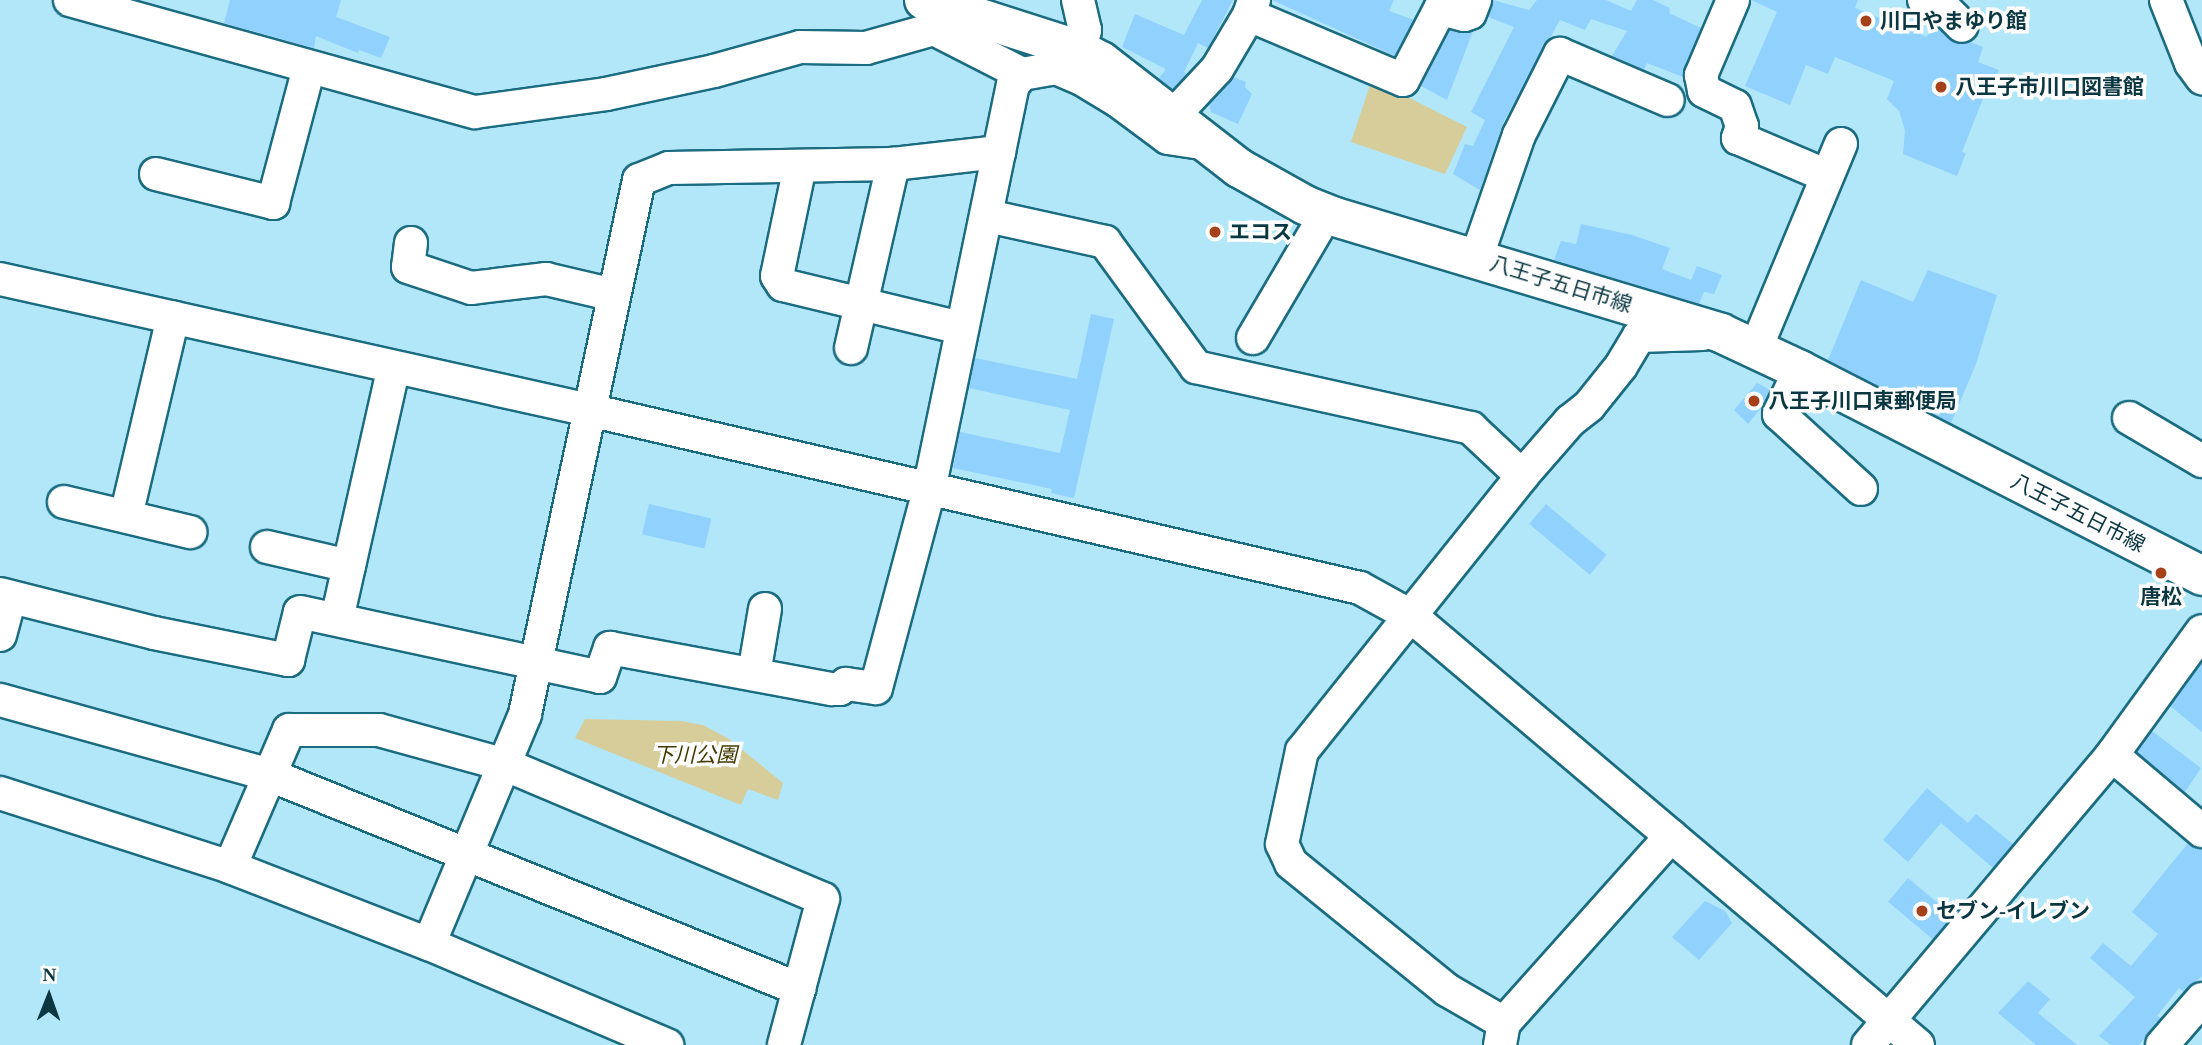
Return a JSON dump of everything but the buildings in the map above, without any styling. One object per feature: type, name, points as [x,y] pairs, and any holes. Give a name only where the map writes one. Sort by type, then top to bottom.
[{"type":"main road","name":"八王子五日市線","points":[[936,12],[1080,50],[1122,74],[1208,144],[1275,190],[1326,214],[1721,333],[1756,348],[2202,576]]},
{"type":"street","points":[[70,0],[475,112],[606,94],[714,71],[800,47],[866,48],[936,12],[1022,74]]},
{"type":"street","points":[[1078,0],[1085,30],[1080,50]]},
{"type":"street","points":[[1173,116],[1217,69],[1251,7],[1403,80],[1440,9],[1464,15],[1470,13],[1475,0]]},
{"type":"street","points":[[1733,0],[1701,75],[1704,92],[1735,106],[1742,126],[1738,138],[1827,176]]},
{"type":"street","points":[[1924,0],[1944,8],[1962,26]]},
{"type":"street","points":[[2166,0],[2191,63],[2202,78]]},
{"type":"street","points":[[1476,259],[1519,135],[1560,54],[1668,100]]},
{"type":"street","points":[[156,174],[273,203],[309,68]]},
{"type":"street","points":[[0,635],[5,596],[154,633],[288,660],[300,612],[600,677],[610,648],[832,689],[839,689],[846,684],[876,688],[929,490],[961,328],[988,216],[1013,85],[1022,74],[1056,68],[1106,93],[1168,138],[1208,144]]},
{"type":"street","points":[[1756,348],[1841,144]]},
{"type":"street","points":[[429,944],[526,714],[639,180],[669,168],[893,164],[999,152]]},
{"type":"street","points":[[851,348],[893,164]]},
{"type":"street","points":[[800,166],[777,276],[783,285],[961,328]]},
{"type":"street","points":[[1253,338],[1326,214]]},
{"type":"street","points":[[988,216],[1105,242],[1196,368],[1471,428],[1522,476]]},
{"type":"street","points":[[411,243],[408,267],[471,288],[546,279],[614,295]]},
{"type":"street","points":[[0,279],[589,410],[1360,589],[1411,616],[1918,1045]]},
{"type":"street","points":[[126,516],[173,317]]},
{"type":"street","points":[[1671,836],[1536,990],[1502,1034],[1291,863],[1282,845],[1302,751],[1522,476],[1570,421],[1589,406],[1621,366],[1639,336],[1721,333]]},
{"type":"street","points":[[337,620],[394,366]]},
{"type":"street","points":[[1800,370],[1779,414],[1861,489]]},
{"type":"street","points":[[2129,418],[2202,461]]},
{"type":"street","points":[[64,502],[190,532]]},
{"type":"street","points":[[267,547],[349,566]]},
{"type":"street","points":[[754,674],[765,609]]},
{"type":"street","points":[[1868,1045],[2112,755],[2202,631]]},
{"type":"street","points":[[0,700],[270,775],[799,989]]},
{"type":"street","points":[[230,867],[289,730],[379,730],[506,765],[823,899],[785,1045]]},
{"type":"street","points":[[2112,755],[2202,831]]},
{"type":"street","points":[[0,793],[230,867],[429,944],[667,1045]]},
{"type":"street","points":[[2162,1045],[2202,999]]},
{"type":"green space","points":[[1372,79],[1467,127],[1445,174],[1351,142]]},
{"type":"green space","name":"下川公園","points":[[585,719],[681,721],[703,725],[729,739],[783,783],[778,800],[748,789],[741,805],[575,738]]},
{"type":"place","name":"川口やまゆり館","points":[[1866,21]]},
{"type":"place","name":"八王子市川口図書館","points":[[1941,87]]},
{"type":"place","name":"エコス","points":[[1215,232]]},
{"type":"place","name":"八王子川口東郵便局","points":[[1754,401]]},
{"type":"place","name":"唐松","points":[[2161,573]]},
{"type":"place","name":"セブン-イレブン","points":[[1922,911]]}]
